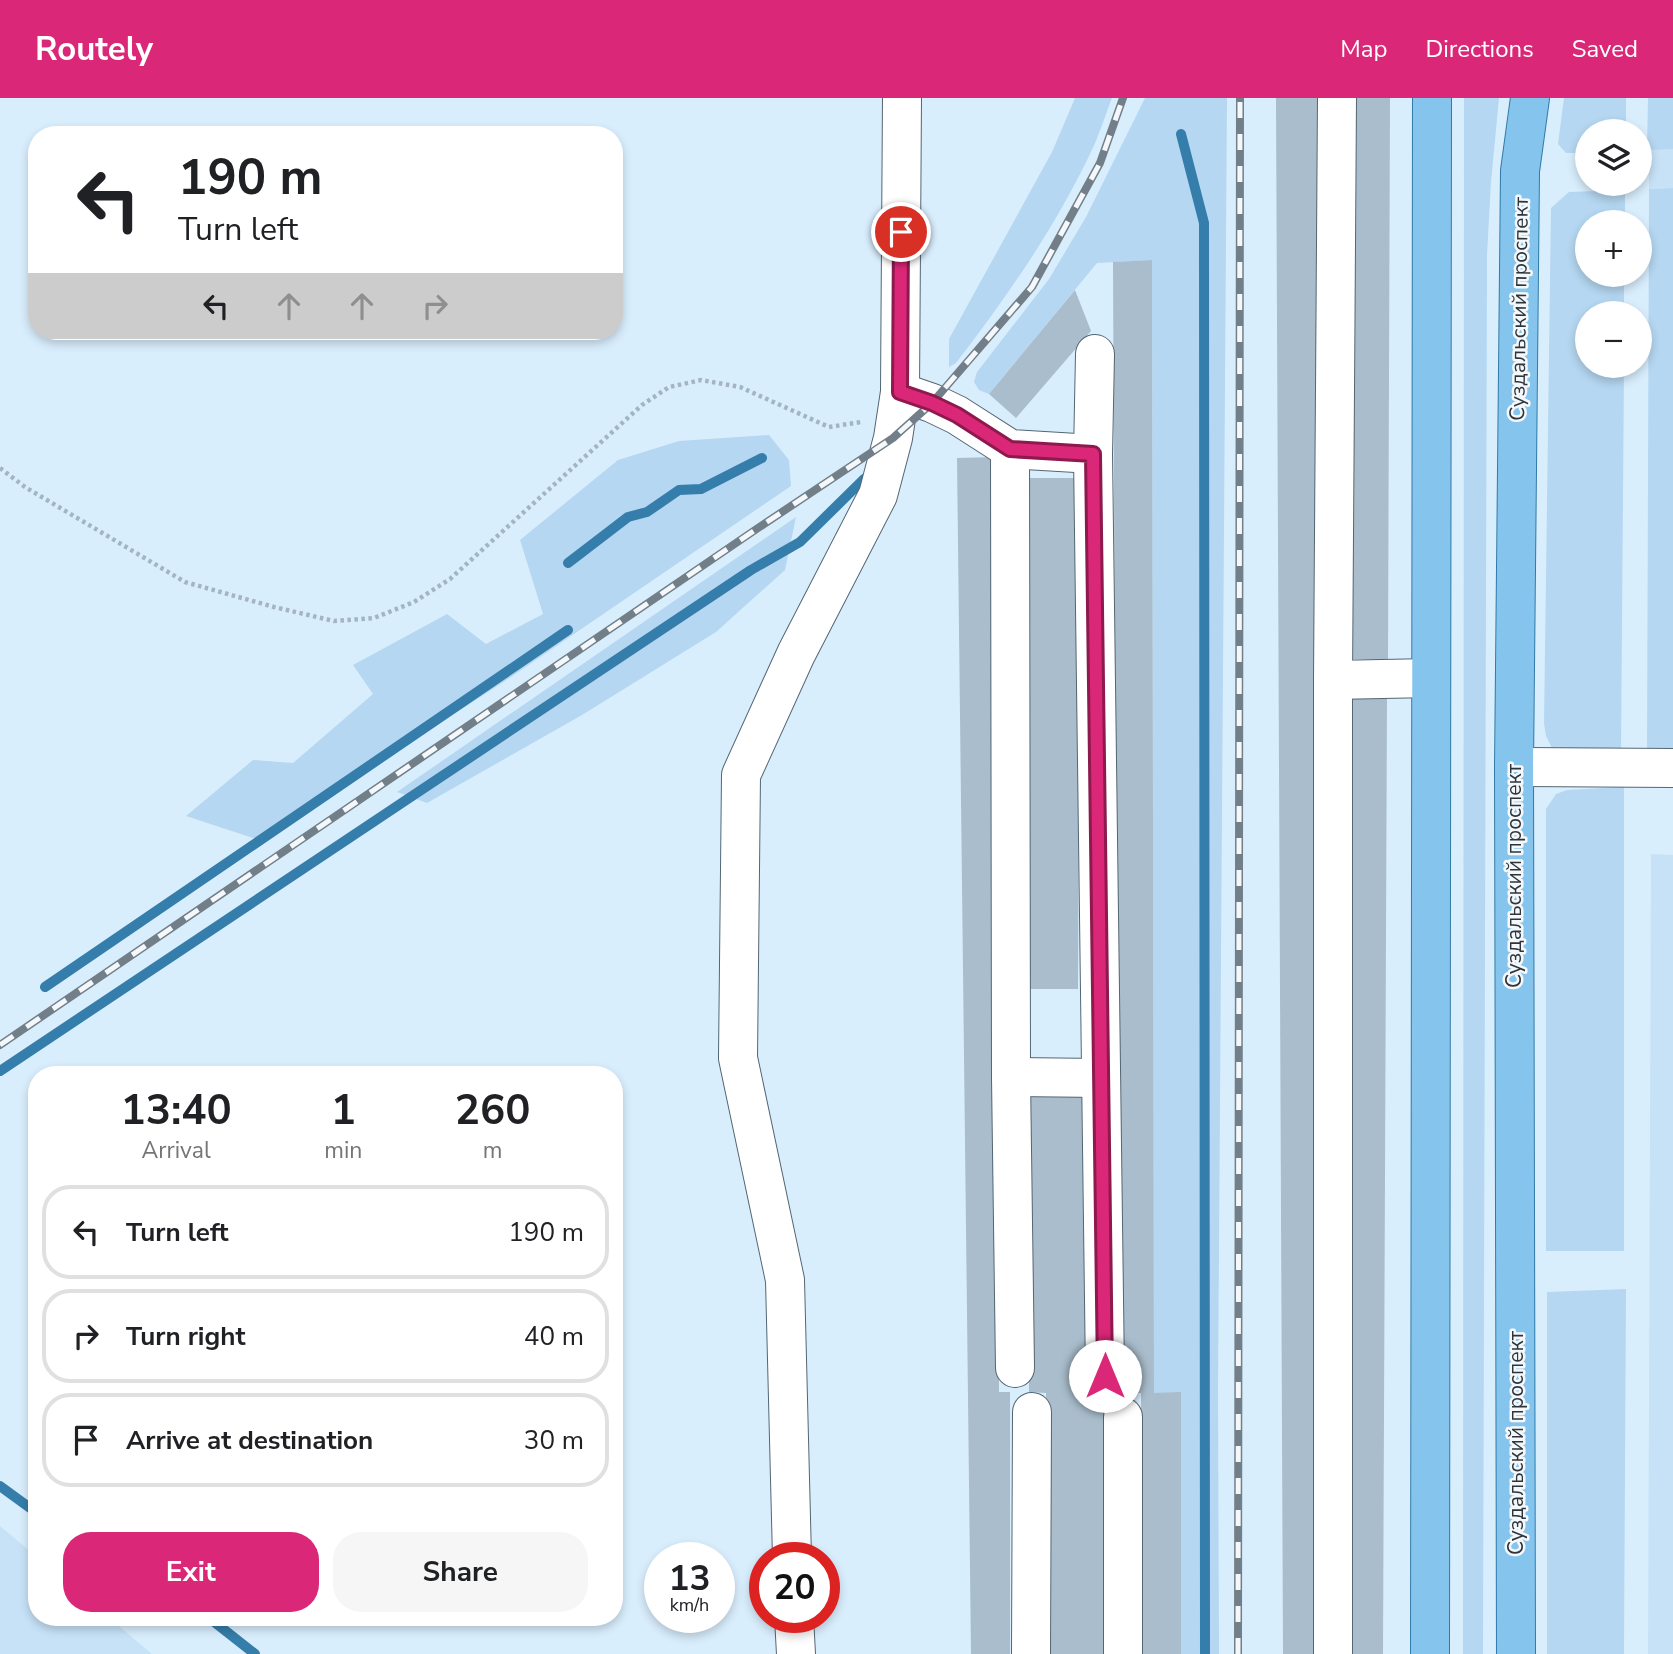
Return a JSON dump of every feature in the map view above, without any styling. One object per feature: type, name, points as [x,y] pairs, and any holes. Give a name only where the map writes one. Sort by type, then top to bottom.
[{"type":"main road","points":[[1430,1654],[1432,98]]},
{"type":"main road","name":"Суздальский проспект","points":[[1516,1654],[1514,767],[1520,171],[1530,98]]},
{"type":"street","points":[[792,1542],[785,1280],[738,1058],[741,775],[796,654],[878,495],[893,438],[900,392],[902,98]]},
{"type":"street","points":[[1333,1654],[1333,680],[1337,98]]},
{"type":"street","points":[[1095,354],[1093,454],[1105,1376]]},
{"type":"street","points":[[900,392],[957,415],[1010,449],[1093,454]]},
{"type":"street","points":[[1010,449],[1011,1077],[1015,1368]]},
{"type":"street","points":[[1333,680],[1431,678]]},
{"type":"street","points":[[1514,767],[1673,768]]},
{"type":"street","points":[[1011,1077],[1101,1078]]},
{"type":"street","points":[[1031,1654],[1032,1412]]},
{"type":"street","points":[[1123,1417],[1123,1654]]},
{"type":"street","points":[[795,1633],[796,1654]]},
{"type":"path","points":[[0,468],[25,487],[185,582],[334,621],[374,618],[414,602],[450,579],[642,405],[669,387],[701,380],[740,387],[829,427],[862,422],[900,392]]},
{"type":"shaded area","points":[[1075,98],[1112,98],[1093,147],[1061,209],[1029,262],[956,363],[949,367],[949,339],[1052,152]]},
{"type":"shaded area","points":[[1145,98],[1227,98],[1218,1390],[1219,1654],[1181,1654],[1181,1393],[1154,1393],[1152,260],[1097,263],[989,394],[979,390],[974,382],[977,372],[1049,279],[1086,217]]},
{"type":"shaded area","points":[[1464,98],[1499,98],[1487,255],[1483,1654],[1463,1654]]},
{"type":"shaded area","points":[[1564,98],[1626,98],[1626,119],[1575,119],[1575,153],[1566,153],[1558,144]]},
{"type":"shaded area","points":[[1648,98],[1673,98],[1673,188],[1652,189],[1652,119],[1648,119]]},
{"type":"shaded area","points":[[1648,98],[1673,98],[1673,149],[1652,150],[1652,119],[1648,119]]},
{"type":"shaded area","points":[[1673,188],[1673,755],[1647,755],[1648,378],[1652,378],[1652,301],[1649,301],[1649,287],[1652,287],[1652,210],[1649,210],[1649,196],[1652,196],[1652,189]]},
{"type":"shaded area","points":[[1569,192],[1575,192],[1575,196],[1625,196],[1625,210],[1575,210],[1575,287],[1624,287],[1624,301],[1575,301],[1575,378],[1624,378],[1621,757],[1553,750],[1546,736],[1544,723],[1551,208]]},
{"type":"shaded area","points":[[769,435],[789,460],[791,486],[505,681],[259,840],[186,816],[253,760],[293,763],[373,694],[353,665],[447,614],[486,644],[543,614],[520,540],[618,460],[679,441]]},
{"type":"shaded area","points":[[796,517],[785,570],[716,632],[582,715],[427,803],[397,792]]},
{"type":"shaded area","points":[[1624,787],[1624,1251],[1546,1251],[1546,809],[1556,794],[1567,790]]},
{"type":"shaded area","points":[[1651,854],[1673,855],[1673,1654],[1648,1654]]},
{"type":"shaded area","points":[[1626,1289],[1624,1654],[1547,1654],[1547,1292]]},
{"type":"shaded area","points":[[0,1526],[28,1549],[28,1626],[119,1626],[152,1654],[0,1654]]},
{"type":"building","points":[[1276,98],[1318,98],[1316,1654],[1283,1654]]},
{"type":"building","points":[[1353,98],[1390,98],[1388,660],[1351,659]]},
{"type":"building","points":[[1152,260],[1154,1393],[1181,1392],[1181,1654],[1141,1654],[1141,1393],[1118,1393],[1113,262]]},
{"type":"building","points":[[1075,290],[1091,331],[1016,418],[989,394]]},
{"type":"building","points":[[995,457],[999,1392],[1010,1392],[1010,1654],[971,1654],[957,458]]},
{"type":"building","points":[[1029,478],[1080,478],[1078,989],[1028,989]]},
{"type":"building","points":[[1350,695],[1387,695],[1383,1654],[1350,1654]]},
{"type":"building","points":[[1086,1090],[1086,1393],[1107,1393],[1105,1654],[1047,1654],[1046,1393],[1029,1392],[1027,1091]]},
{"type":"waterway","points":[[1181,134],[1204,223],[1205,1654]]},
{"type":"waterway","points":[[568,563],[628,517],[647,512],[679,490],[701,489],[762,458]]},
{"type":"waterway","points":[[0,1071],[751,570],[800,542],[864,479]]},
{"type":"waterway","points":[[45,987],[568,630]]},
{"type":"waterway","points":[[0,1486],[28,1506]]},
{"type":"waterway","points":[[219,1626],[255,1654]]},
{"type":"railway","points":[[0,1045],[893,438],[932,403],[1032,287],[1100,163],[1123,98]]},
{"type":"railway","points":[[1238,1654],[1240,98]]},
{"type":"route","points":[[901,232],[900,392],[957,415],[1010,449],[1093,454],[1105,1376]]}]
